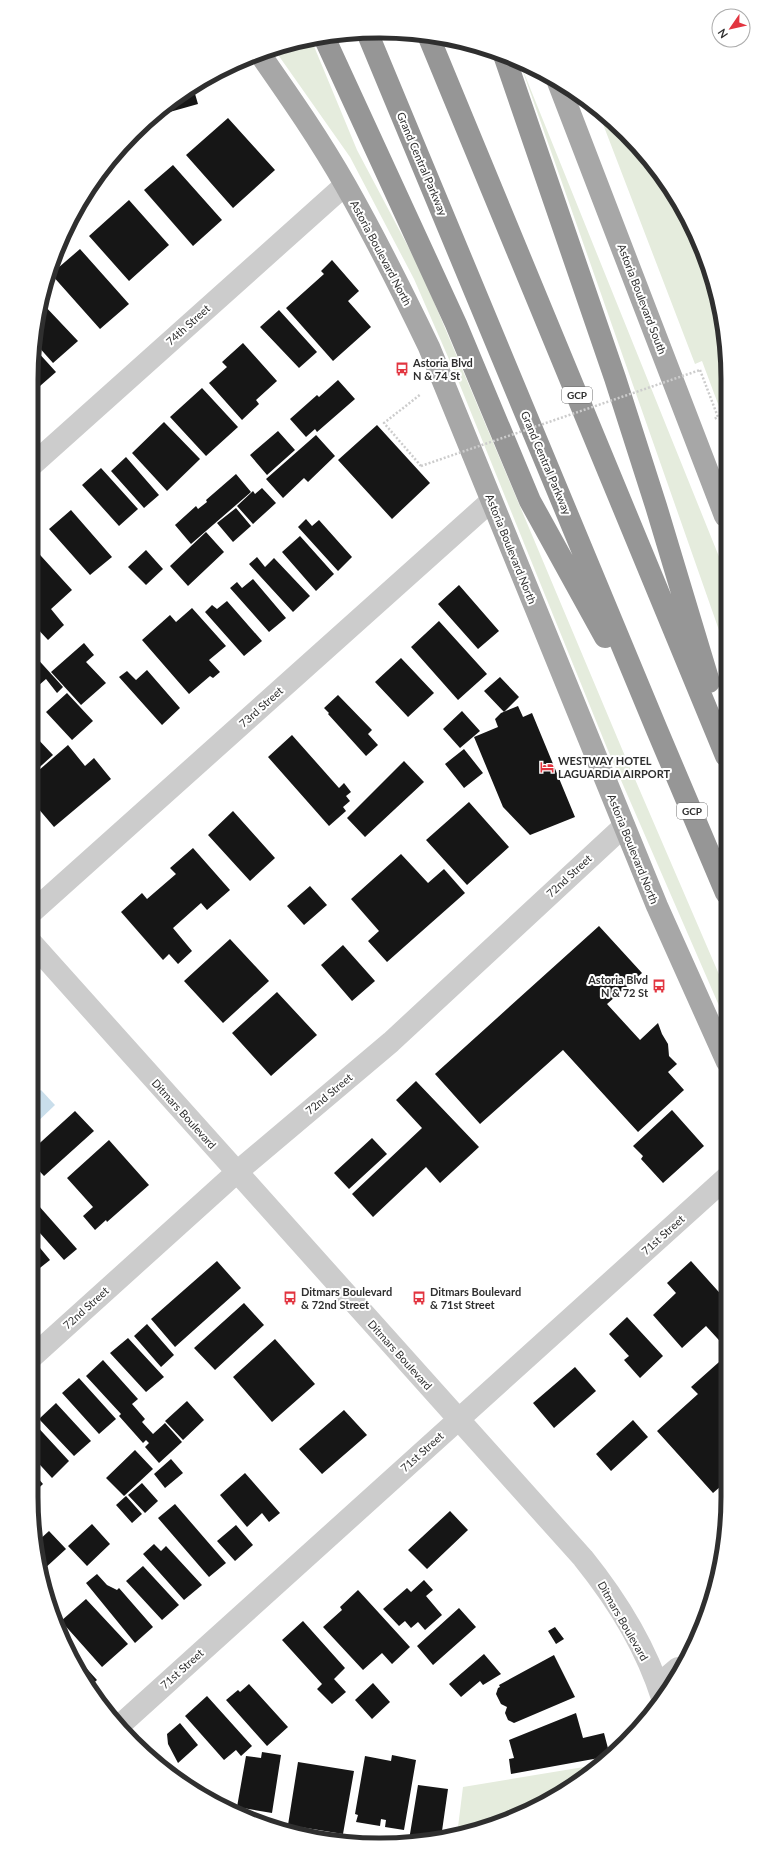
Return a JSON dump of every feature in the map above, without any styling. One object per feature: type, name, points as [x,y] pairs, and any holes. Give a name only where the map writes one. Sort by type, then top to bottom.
[{"type":"highway","name":"Grand Central Parkway","points":[[370,38],[721,881]]},
{"type":"highway","name":"GCP","points":[[431,42],[721,744]]},
{"type":"highway","points":[[327,43],[456,324],[530,501],[657,730]]},
{"type":"highway","points":[[506,63],[617,385],[656,506],[721,722]]},
{"type":"main road","name":"Astoria Boulevard North","points":[[263,59],[312,130],[346,185],[408,302],[442,378],[657,906],[721,1049]]},
{"type":"main road","name":"Astoria Boulevard South","points":[[562,91],[721,503]]},
{"type":"street","name":"74th Street","points":[[38,460],[346,185]]},
{"type":"street","name":"73rd Street","points":[[38,907],[491,501]]},
{"type":"street","name":"72nd Street","points":[[38,1352],[236,1172],[391,1042],[624,826]]},
{"type":"street","name":"Ditmars Boulevard","points":[[38,950],[583,1558],[604,1584],[640,1648],[659,1691]]},
{"type":"street","name":"71st Street","points":[[123,1722],[721,1182]]},
{"type":"path","points":[[442,378],[384,423],[421,466],[700,370]]},
{"type":"green space","points":[[313,45],[357,150],[421,271],[622,749],[721,979],[721,1010],[607,748],[455,373],[414,279],[350,157],[277,54]]},
{"type":"green space","points":[[522,69],[721,562],[721,635]]},
{"type":"green space","points":[[602,120],[636,154],[650,172],[675,209],[686,228],[695,249],[709,291],[718,335],[721,380],[721,412],[702,361],[695,364]]},
{"type":"green space","points":[[588,1766],[569,1780],[531,1803],[489,1820],[458,1828],[463,1787]]},
{"type":"water","points":[[41,1090],[55,1105],[38,1121],[38,1093]]},
{"type":"building","points":[[195,93],[198,104],[167,113]]},
{"type":"building","points":[[228,118],[275,170],[233,208],[186,155]]},
{"type":"building","points":[[173,165],[222,220],[193,246],[144,190]]},
{"type":"building","points":[[129,200],[169,245],[129,281],[89,236]]},
{"type":"building","points":[[80,249],[129,304],[100,329],[54,277],[56,270]]},
{"type":"building","points":[[332,260],[359,291],[348,301],[371,327],[333,361],[286,308],[324,274],[321,271]]},
{"type":"building","points":[[46,307],[78,341],[53,363],[40,348]]},
{"type":"building","points":[[279,310],[317,352],[299,368],[260,327]]},
{"type":"building","points":[[243,343],[277,381],[256,400],[259,404],[242,420],[209,383],[227,367],[222,362]]},
{"type":"building","points":[[39,354],[56,372],[40,386],[38,384]]},
{"type":"building","points":[[338,380],[355,399],[317,432],[315,429],[306,437],[290,419],[317,395],[319,397]]},
{"type":"building","points":[[202,388],[238,427],[206,456],[170,417]]},
{"type":"building","points":[[164,422],[200,459],[167,491],[132,453]]},
{"type":"building","points":[[377,425],[430,483],[392,519],[338,460]]},
{"type":"building","points":[[278,431],[295,450],[267,475],[250,455]]},
{"type":"building","points":[[316,435],[335,456],[308,482],[304,478],[283,498],[266,479]]},
{"type":"building","points":[[126,457],[159,495],[144,508],[111,471]]},
{"type":"building","points":[[101,468],[138,509],[119,526],[82,485]]},
{"type":"building","points":[[236,474],[251,492],[191,544],[175,525],[196,506],[198,509],[207,502],[206,500]]},
{"type":"building","points":[[262,488],[276,503],[253,524],[237,506],[253,491],[255,494]]},
{"type":"building","points":[[236,508],[251,526],[233,542],[217,523]]},
{"type":"building","points":[[71,510],[112,557],[90,575],[49,529]]},
{"type":"building","points":[[306,519],[312,526],[319,520],[352,557],[338,571],[298,527]]},
{"type":"building","points":[[206,532],[224,552],[188,586],[170,566]]},
{"type":"building","points":[[300,536],[334,574],[316,591],[282,552]]},
{"type":"building","points":[[146,550],[163,569],[146,585],[128,567]]},
{"type":"building","points":[[38,553],[72,590],[51,609],[64,625],[48,640],[38,629]]},
{"type":"building","points":[[257,557],[265,567],[274,558],[310,596],[293,612],[249,564]]},
{"type":"building","points":[[253,579],[286,618],[269,632],[230,588],[237,582],[242,588]]},
{"type":"building","points":[[459,585],[499,631],[478,649],[438,604]]},
{"type":"building","points":[[227,601],[262,641],[244,656],[205,612],[212,605],[217,609]]},
{"type":"building","points":[[192,608],[226,646],[209,660],[220,672],[213,678],[210,676],[189,694],[142,640],[170,615],[176,622]]},
{"type":"building","points":[[439,621],[487,674],[458,700],[411,647]]},
{"type":"building","points":[[84,643],[94,655],[86,662],[106,683],[81,705],[51,672]]},
{"type":"building","points":[[401,658],[434,693],[408,717],[375,682]]},
{"type":"building","points":[[38,659],[63,687],[57,693],[46,679],[38,686]]},
{"type":"building","points":[[147,670],[180,708],[162,725],[119,677],[127,671],[136,680]]},
{"type":"building","points":[[500,677],[519,697],[504,712],[484,691]]},
{"type":"building","points":[[67,693],[93,721],[72,740],[46,712]]},
{"type":"building","points":[[338,695],[372,730],[368,734],[378,745],[366,756],[324,708]]},
{"type":"building","points":[[518,706],[523,717],[532,713],[575,817],[530,835],[503,807],[474,737],[498,727],[495,719],[501,713]]},
{"type":"building","points":[[462,711],[480,731],[460,748],[443,729]]},
{"type":"building","points":[[292,735],[339,788],[344,783],[351,792],[346,796],[350,801],[343,807],[346,811],[329,826],[268,757]]},
{"type":"building","points":[[38,739],[53,755],[38,769]]},
{"type":"building","points":[[68,745],[85,766],[94,758],[111,779],[54,827],[38,808],[38,771]]},
{"type":"building","points":[[464,749],[483,773],[464,788],[445,764]]},
{"type":"building","points":[[404,761],[424,782],[365,837],[347,818]]},
{"type":"building","points":[[469,802],[509,847],[467,885],[426,840]]},
{"type":"building","points":[[233,811],[275,858],[250,881],[208,835]]},
{"type":"building","points":[[193,848],[230,890],[207,910],[201,903],[173,928],[192,951],[178,964],[169,954],[163,960],[121,912],[142,893],[147,899],[176,874],[170,868]]},
{"type":"building","points":[[401,854],[428,883],[444,869],[465,893],[387,962],[368,941],[379,931],[351,899]]},
{"type":"building","points":[[310,886],[327,905],[304,925],[287,906]]},
{"type":"building","points":[[599,926],[642,973],[607,1004],[640,1040],[658,1023],[668,1044],[669,1056],[677,1064],[668,1072],[684,1090],[638,1132],[563,1050],[480,1124],[435,1074]]},
{"type":"building","points":[[230,939],[269,981],[223,1023],[184,981]]},
{"type":"building","points":[[343,945],[375,981],[352,1001],[321,965]]},
{"type":"building","points":[[277,992],[317,1035],[271,1076],[232,1033]]},
{"type":"building","points":[[416,1081],[479,1147],[440,1183],[426,1167],[373,1217],[352,1194],[422,1128],[396,1100]]},
{"type":"building","points":[[672,1110],[704,1146],[663,1183],[641,1159],[643,1156],[633,1146]]},
{"type":"building","points":[[75,1111],[94,1131],[44,1176],[38,1170],[38,1145]]},
{"type":"building","points":[[372,1138],[387,1154],[349,1189],[334,1173]]},
{"type":"building","points":[[109,1140],[149,1185],[107,1222],[106,1220],[95,1230],[83,1216],[93,1207],[67,1178]]},
{"type":"building","points":[[38,1205],[77,1249],[64,1260],[38,1231]]},
{"type":"building","points":[[38,1245],[50,1260],[38,1269]]},
{"type":"building","points":[[217,1261],[241,1288],[175,1347],[151,1319]]},
{"type":"building","points":[[691,1261],[721,1294],[721,1342],[706,1326],[682,1348],[653,1315],[676,1293],[667,1283]]},
{"type":"building","points":[[244,1303],[264,1325],[215,1370],[194,1348]]},
{"type":"building","points":[[627,1317],[663,1356],[640,1378],[624,1360],[629,1356],[609,1334]]},
{"type":"building","points":[[147,1324],[174,1355],[161,1367],[134,1336]]},
{"type":"building","points":[[128,1338],[164,1377],[146,1392],[110,1353]]},
{"type":"building","points":[[275,1339],[315,1384],[272,1422],[233,1377]]},
{"type":"building","points":[[103,1360],[138,1399],[132,1404],[145,1419],[142,1422],[153,1434],[165,1423],[182,1442],[159,1463],[145,1447],[149,1443],[146,1440],[143,1443],[119,1416],[121,1414],[86,1376]]},
{"type":"building","points":[[721,1360],[721,1486],[713,1493],[657,1431],[698,1394],[691,1387]]},
{"type":"building","points":[[575,1367],[596,1391],[554,1428],[533,1403]]},
{"type":"building","points":[[79,1378],[116,1419],[99,1434],[62,1393]]},
{"type":"building","points":[[187,1401],[204,1420],[183,1440],[165,1421]]},
{"type":"building","points":[[56,1403],[91,1441],[74,1456],[39,1419]]},
{"type":"building","points":[[344,1410],[367,1435],[322,1474],[299,1449]]},
{"type":"building","points":[[633,1420],[648,1437],[611,1471],[596,1454]]},
{"type":"building","points":[[38,1427],[69,1461],[52,1478],[38,1463]]},
{"type":"building","points":[[135,1450],[153,1469],[124,1496],[106,1478]]},
{"type":"building","points":[[171,1459],[183,1473],[165,1488],[154,1474]]},
{"type":"building","points":[[245,1473],[280,1513],[269,1522],[262,1513],[247,1527],[220,1495]]},
{"type":"building","points":[[38,1478],[43,1484],[38,1489]]},
{"type":"building","points":[[142,1483],[158,1501],[145,1513],[128,1495]]},
{"type":"building","points":[[126,1496],[142,1514],[132,1523],[116,1505]]},
{"type":"building","points":[[175,1504],[226,1563],[209,1577],[158,1518]]},
{"type":"building","points":[[450,1511],[468,1530],[427,1569],[408,1550]]},
{"type":"building","points":[[92,1524],[110,1544],[87,1566],[68,1546]]},
{"type":"building","points":[[236,1525],[253,1545],[235,1561],[217,1541]]},
{"type":"building","points":[[49,1531],[66,1549],[46,1567],[41,1541],[41,1538]]},
{"type":"building","points":[[154,1544],[161,1551],[166,1546],[202,1585],[184,1600],[143,1554]]},
{"type":"building","points":[[143,1566],[179,1605],[162,1620],[126,1581]]},
{"type":"building","points":[[97,1574],[107,1585],[117,1590],[119,1588],[153,1627],[135,1643],[86,1583]]},
{"type":"building","points":[[424,1580],[433,1590],[426,1596],[442,1615],[425,1630],[418,1622],[411,1628],[405,1621],[399,1626],[383,1609],[407,1588],[411,1592]]},
{"type":"building","points":[[358,1590],[410,1647],[392,1664],[382,1653],[363,1670],[323,1627],[342,1610],[340,1607]]},
{"type":"building","points":[[86,1599],[128,1644],[102,1667],[62,1621]]},
{"type":"building","points":[[459,1608],[476,1627],[433,1665],[417,1646]]},
{"type":"building","points":[[303,1621],[345,1668],[334,1679],[346,1692],[332,1704],[317,1689],[322,1684],[282,1640]]},
{"type":"building","points":[[555,1627],[564,1639],[556,1644],[548,1631]]},
{"type":"building","points":[[484,1654],[501,1674],[483,1685],[480,1681],[461,1697],[449,1684]]},
{"type":"building","points":[[554,1655],[575,1697],[514,1723],[508,1720],[505,1713],[507,1707],[501,1704],[496,1694],[498,1688],[500,1687],[499,1685]]},
{"type":"building","points":[[82,1663],[97,1680],[94,1683]]},
{"type":"building","points":[[373,1683],[390,1702],[372,1719],[355,1700]]},
{"type":"building","points":[[249,1684],[288,1727],[267,1746],[226,1700],[238,1690],[240,1692]]},
{"type":"building","points":[[207,1696],[252,1746],[241,1756],[236,1750],[224,1760],[185,1716]]},
{"type":"building","points":[[576,1713],[583,1738],[604,1733],[608,1750],[598,1758],[511,1774],[509,1759],[514,1758],[509,1740]]},
{"type":"building","points":[[180,1723],[198,1745],[178,1763],[168,1744],[167,1734]]},
{"type":"building","points":[[262,1752],[281,1755],[272,1813],[237,1807],[246,1756],[261,1758]]},
{"type":"building","points":[[392,1755],[416,1760],[404,1830],[385,1827],[386,1820],[381,1819],[380,1826],[356,1822],[358,1815],[355,1814],[365,1756],[391,1761]]},
{"type":"building","points":[[298,1762],[354,1771],[343,1834],[288,1825]]},
{"type":"building","points":[[418,1785],[448,1789],[442,1832],[410,1836]]},
{"type":"place","name":"Astoria Blvd N & 74 St","points":[[402,369]]},
{"type":"place","name":"WESTWAY HOTEL LAGUARDIA AIRPORT","points":[[547,767]]},
{"type":"place","name":"Astoria Blvd N & 72 St","points":[[659,986]]},
{"type":"place","name":"Ditmars Boulevard & 72nd Street","points":[[290,1298]]},
{"type":"place","name":"Ditmars Boulevard & 71st Street","points":[[419,1298]]}]
